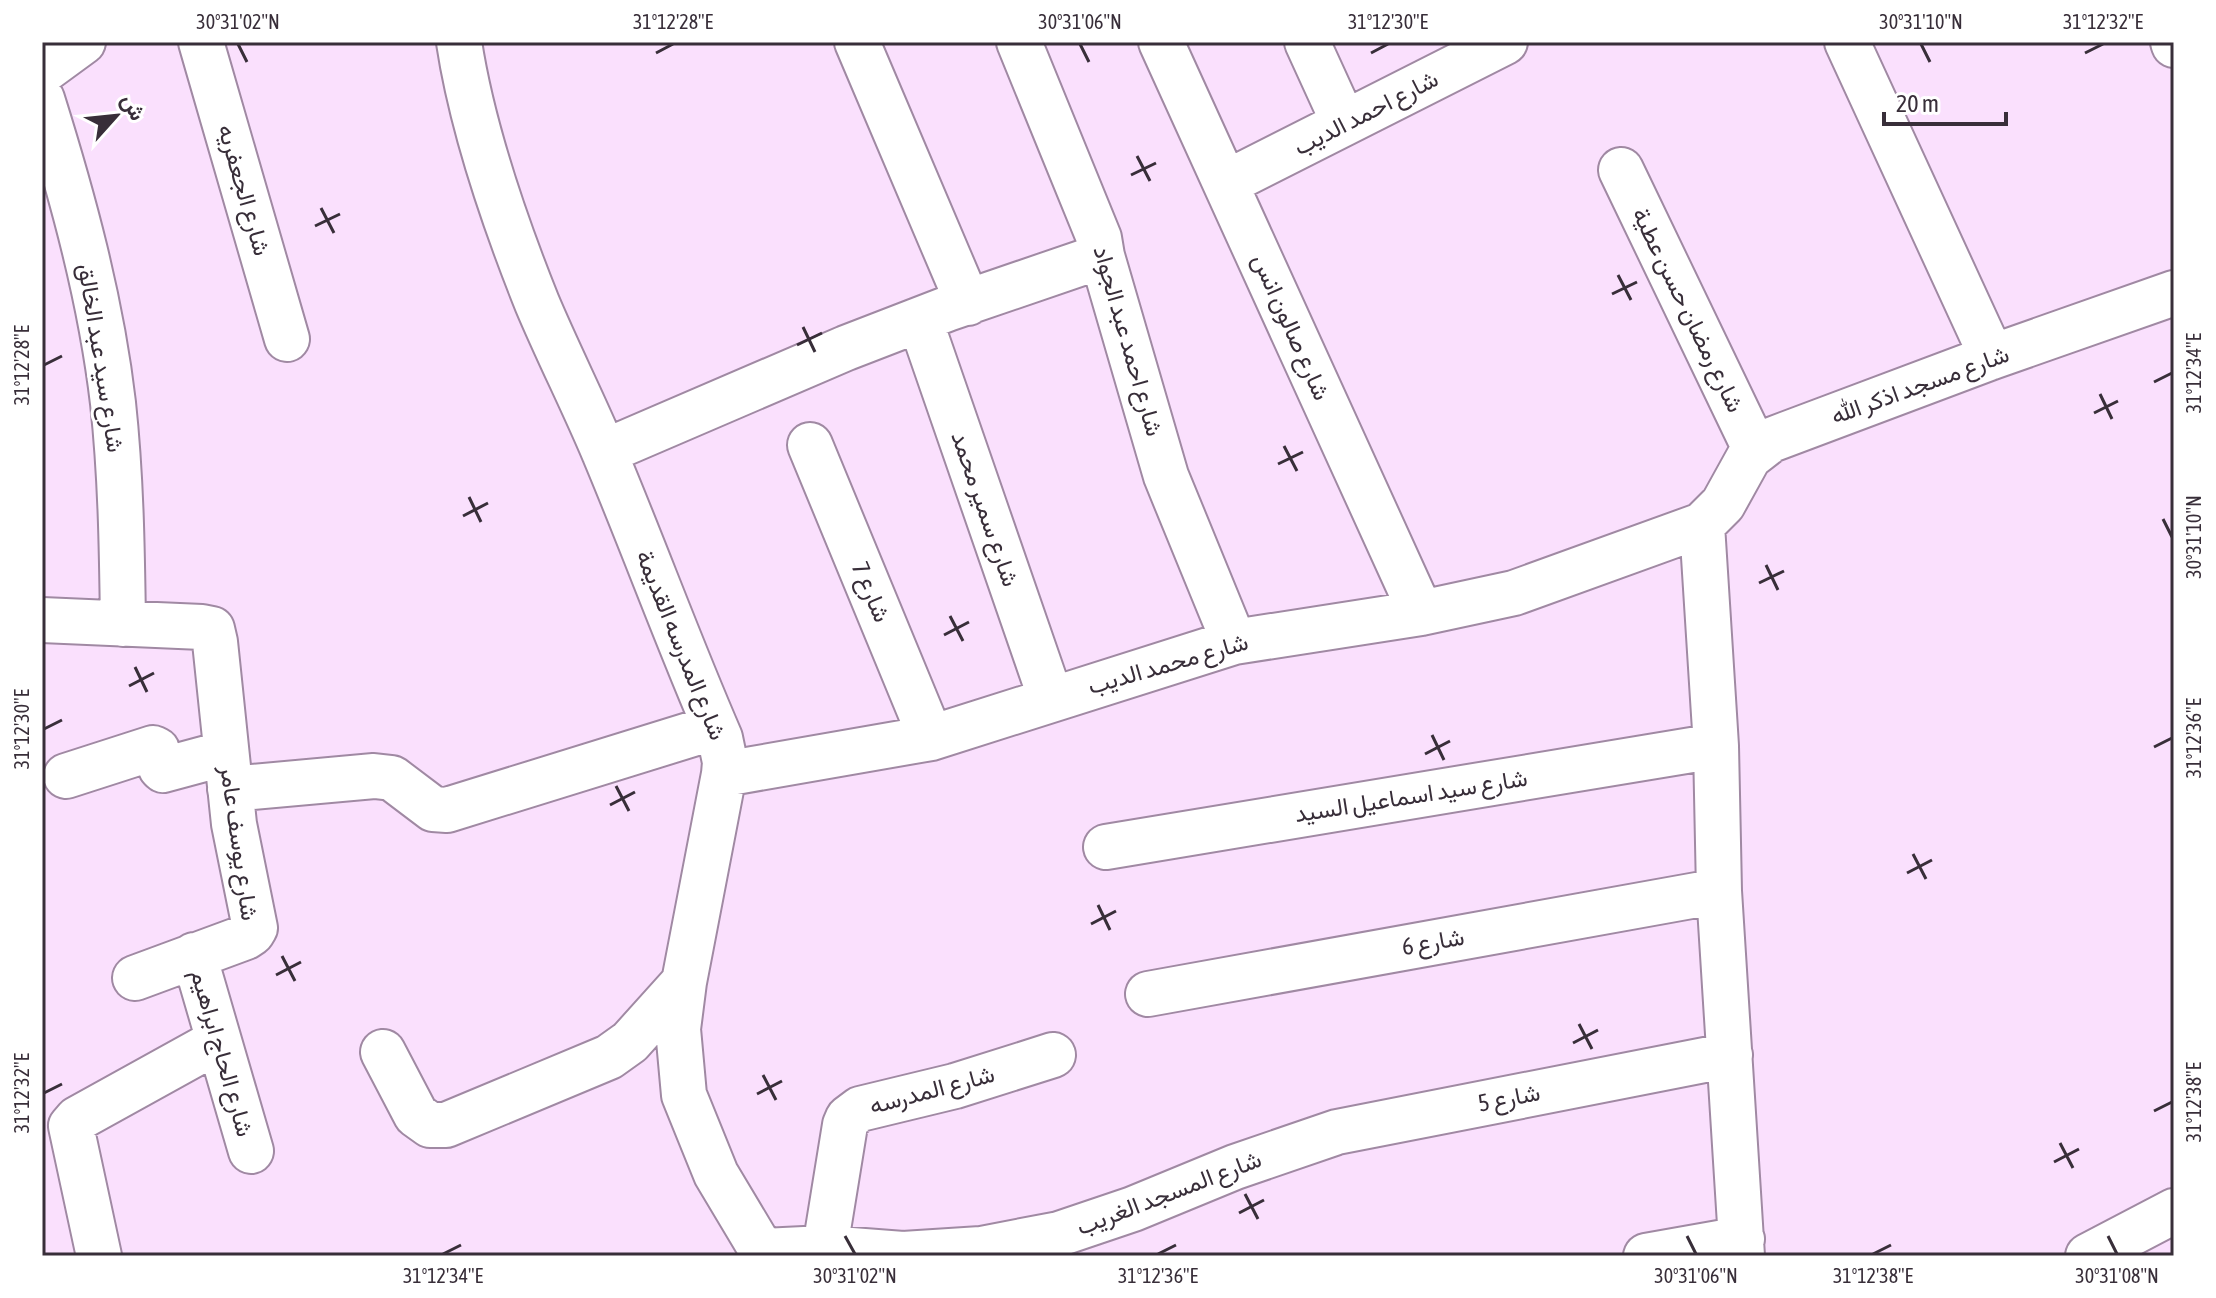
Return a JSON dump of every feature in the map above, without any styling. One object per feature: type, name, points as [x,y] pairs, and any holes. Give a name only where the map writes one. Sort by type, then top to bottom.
[{"type":"street","points":[[42,72],[83,42]]},
{"type":"street","name":"شارع الجعفريه","points":[[201,42],[287,339]]},
{"type":"street","name":"شارع المدرسه القديمة","points":[[459,42],[468,93],[509,227],[537,303],[604,452],[723,750],[724,774],[684,982],[678,1029],[684,1095],[716,1174],[764,1254]]},
{"type":"street","points":[[857,42],[968,303]]},
{"type":"street","name":"شارع احمد عبد الجواد","points":[[1019,42],[1099,238],[1166,476],[1234,642]]},
{"type":"street","name":"شارع صالون انس","points":[[1161,42],[1421,613]]},
{"type":"street","points":[[1307,42],[1344,123]]},
{"type":"street","name":"شارع احمد الديب","points":[[1226,183],[1505,42]]},
{"type":"street","points":[[1847,42],[1992,357]]},
{"type":"street","name":"شارع سيد عبد الخالق","points":[[42,99],[69,183],[95,292],[112,401],[122,512],[123,624]]},
{"type":"street","name":"شارع رمضان حسن عطية","points":[[1621,170],[1756,451]]},
{"type":"street","points":[[604,452],[846,348],[1102,256]]},
{"type":"street","name":"شارع مسجد اذكر الله","points":[[1702,525],[1723,504],[1743,466],[1771,440],[2174,293]]},
{"type":"street","name":"شارع سمير محمد","points":[[920,320],[1051,699]]},
{"type":"street","name":"شارع 7","points":[[810,445],[931,738]]},
{"type":"street","points":[[1646,1256],[1742,1248],[1719,891],[1716,746],[1702,525]]},
{"type":"street","name":"شارع محمد الديب","points":[[724,774],[931,738],[1234,642],[1421,613],[1514,593],[1702,525]]},
{"type":"street","points":[[42,620],[123,624]]},
{"type":"street","name":"شارع يوسف عامر","points":[[123,624],[212,629],[234,824],[255,928],[246,937],[135,978]]},
{"type":"street","points":[[66,776],[153,748],[157,750],[163,770],[392,778],[433,809],[447,810],[715,727]]},
{"type":"street","name":"شارع سيد اسماعيل السيد","points":[[1106,847],[1716,746]]},
{"type":"street","name":"شارع 6","points":[[1148,994],[1719,891]]},
{"type":"street","name":"شارع الحاج ابراهيم","points":[[194,955],[251,1151]]},
{"type":"street","points":[[383,1052],[416,1115],[430,1125],[446,1125],[609,1057],[630,1042],[684,982]]},
{"type":"street","points":[[99,1256],[70,1129],[77,1119],[218,1041]]},
{"type":"street","name":"شارع المدرسه","points":[[825,1248],[843,1132],[854,1113],[1053,1055]]},
{"type":"street","name":"شارع 5","points":[[1289,1148],[1337,1132],[1730,1055]]},
{"type":"street","name":"شارع المسجد الغريب","points":[[764,1254],[825,1248],[903,1254],[981,1249],[1059,1234],[1133,1209],[1289,1148]]},
{"type":"street","points":[[2088,1256],[2174,1211]]}]
